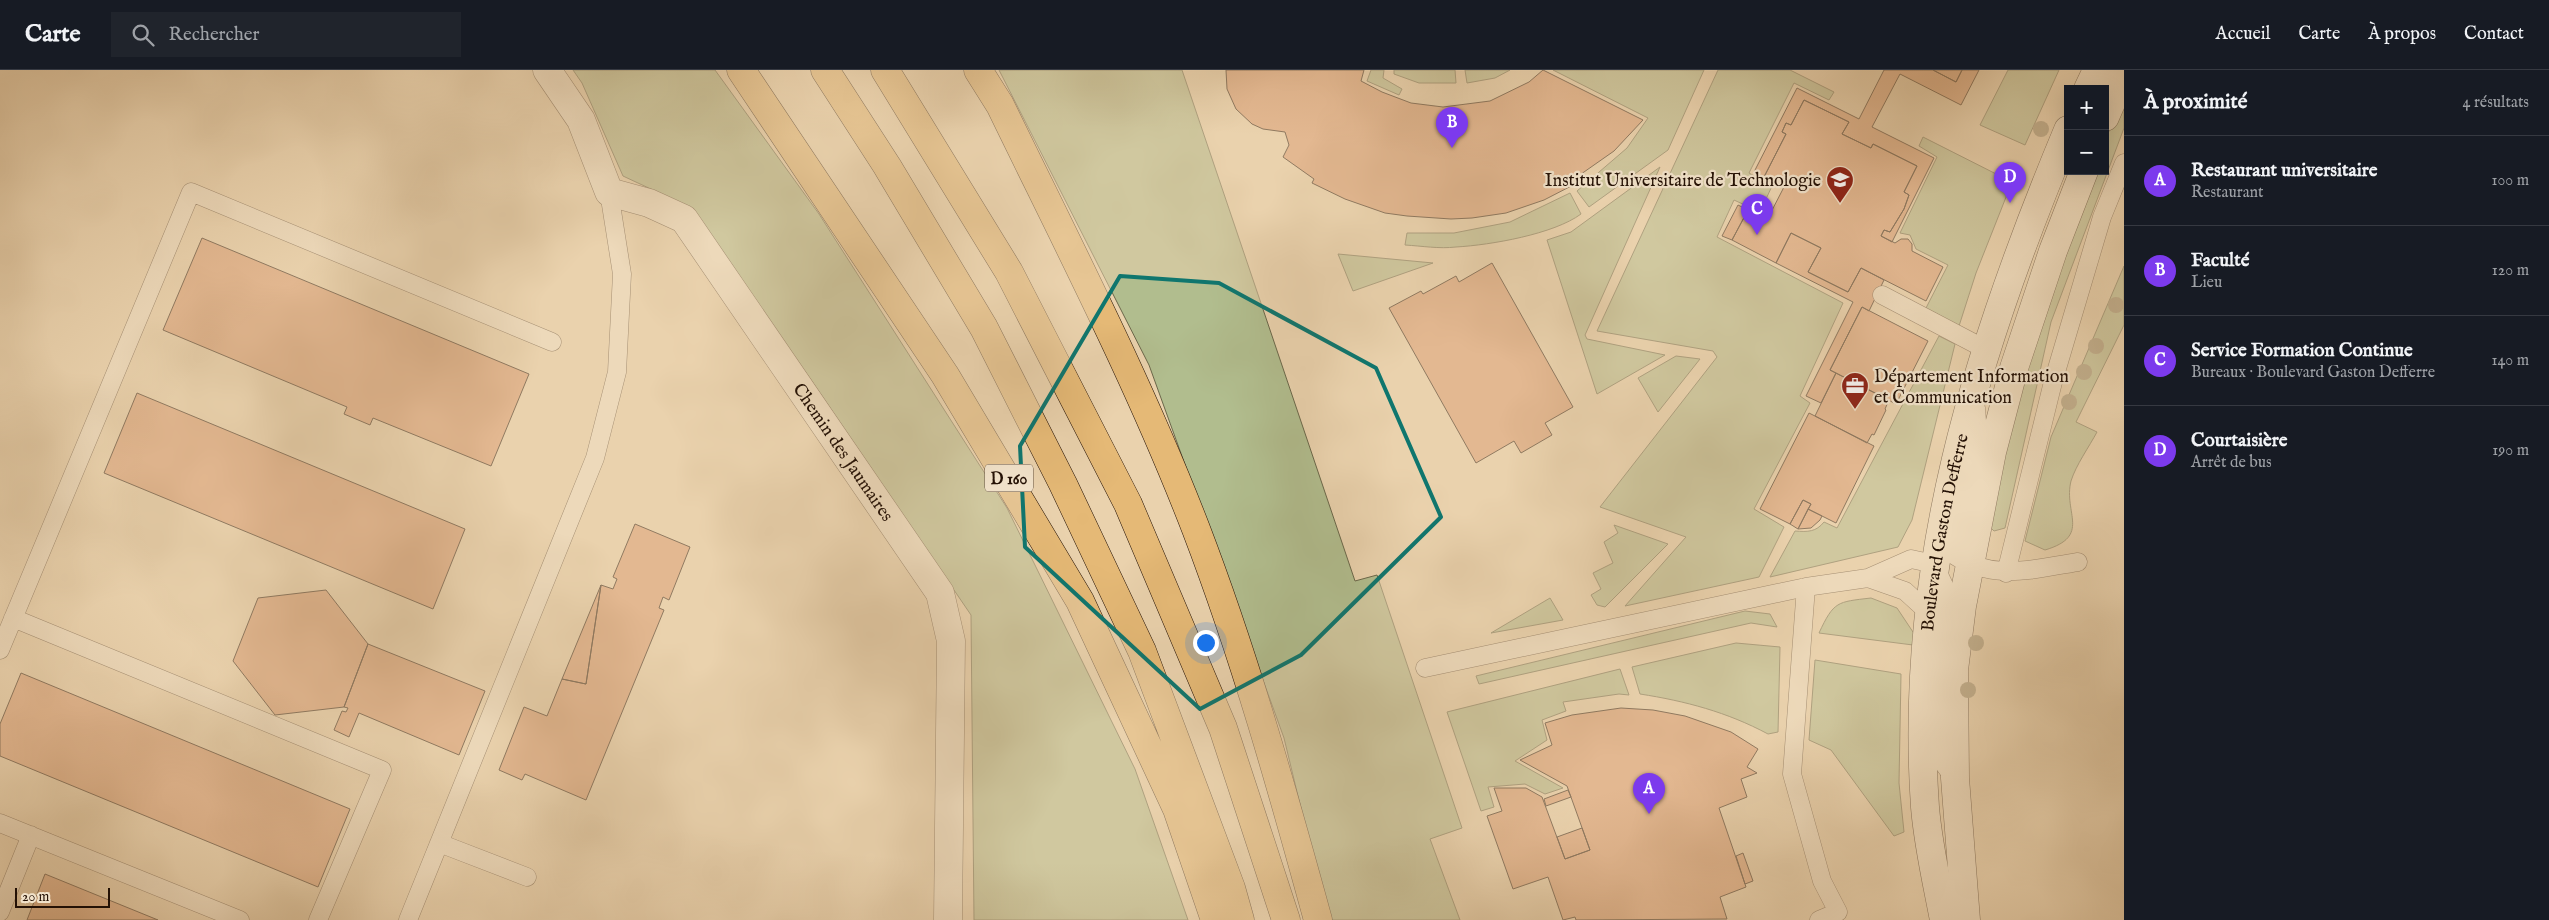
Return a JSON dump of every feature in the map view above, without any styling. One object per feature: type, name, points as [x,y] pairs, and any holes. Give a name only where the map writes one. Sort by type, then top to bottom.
[{"type":"highway","name":"D 160","points":[[741,70],[945,374],[1080,601],[1177,808],[1215,920]]},
{"type":"highway","name":"D 160","points":[[825,70],[887,166],[984,328],[1063,484],[1142,651],[1231,888],[1240,920]]},
{"type":"highway","points":[[885,70],[1009,272],[1128,504],[1223,728],[1286,920]]},
{"type":"highway","points":[[978,70],[1000,105],[1139,390],[1196,529],[1245,668],[1318,920]]},
{"type":"main road","points":[[547,70],[581,120],[609,192]]},
{"type":"main road","points":[[2090,85],[2097,70]]},
{"type":"main road","points":[[2109,108],[2124,73]]},
{"type":"main road","name":"Boulevard Gaston Defferre","points":[[1944,920],[1925,810],[1923,756],[1928,612],[1934,564],[1958,447],[1985,349],[2016,261],[2064,140]]},
{"type":"main road","name":"Boulevard Gaston Defferre","points":[[1966,920],[1955,778],[1954,670],[1968,564],[1992,452],[2014,368],[2082,175]]},
{"type":"main road","name":"Chemin des Jaumaires","points":[[609,192],[649,203],[684,219],[940,593],[951,641],[948,920]]},
{"type":"lane","points":[[2006,573],[2053,382],[2102,217],[2124,163]]},
{"type":"lane","points":[[0,650],[191,192],[552,342]]},
{"type":"lane","points":[[411,919],[439,843],[595,458],[617,372],[622,274],[609,192]]},
{"type":"lane","points":[[1882,295],[1985,349]]},
{"type":"lane","points":[[1975,388],[1978,434],[1952,554],[1968,564],[2006,573],[2078,562]]},
{"type":"lane","points":[[1425,668],[1806,587],[1868,578],[1911,559],[1934,564],[1948,594],[1938,665],[1938,756],[1955,778]]},
{"type":"lane","points":[[1868,578],[1905,591],[1928,612]]},
{"type":"lane","points":[[1806,587],[1792,774],[1822,881],[1838,912],[1819,920]]},
{"type":"lane","points":[[13,618],[382,770],[318,920]]},
{"type":"lane","points":[[0,823],[240,920]]},
{"type":"lane","points":[[0,912],[31,835]]},
{"type":"lane","points":[[439,843],[527,877]]},
{"type":"highlighted area","points":[[1120,276],[1219,283],[1376,368],[1441,517],[1301,655],[1200,709],[1025,547],[1020,446]]},
{"type":"green space","points":[[573,70],[715,70],[819,214],[1007,508],[1135,769],[1188,920],[974,920],[971,615],[809,377],[683,204],[623,176],[582,83]]},
{"type":"green space","points":[[999,70],[1182,70],[1355,581],[1377,575],[1462,828],[1430,839],[1460,920],[1328,920],[1284,738],[1149,365]]},
{"type":"green space","points":[[1371,70],[1384,70],[1383,78],[1402,89],[1399,95],[1367,81]]},
{"type":"green space","points":[[1394,70],[1455,70],[1456,83],[1419,83],[1394,74]]},
{"type":"green space","points":[[1465,70],[1510,70],[1495,78],[1467,83]]},
{"type":"green space","points":[[1553,70],[1704,70],[1668,150],[1589,207],[1577,191],[1627,148],[1648,118]]},
{"type":"green space","points":[[1718,70],[1790,70],[1834,92],[1829,100],[1794,83],[1749,173],[1772,186],[1760,212],[1734,200],[1717,237],[1843,303],[1800,396],[1810,403],[1754,509],[1784,527],[1759,577],[1625,606],[1686,537],[1600,507],[1717,357],[1713,351],[1597,331]]},
{"type":"green space","points":[[2008,70],[2059,70],[2025,145],[1980,125]]},
{"type":"green space","points":[[2124,99],[2124,128],[2109,168],[2109,131]]},
{"type":"green space","points":[[1923,137],[2012,182],[1976,273],[1959,326],[1926,308],[1948,265],[1916,249],[1910,235],[1900,233],[1937,157],[1919,146]]},
{"type":"green space","points":[[1660,167],[1585,335],[1587,339],[1665,355],[1597,394],[1547,240],[1571,232]]},
{"type":"green space","points":[[2091,175],[2106,175],[2051,322],[2005,528],[1994,531],[1986,523],[2033,335]]},
{"type":"green space","points":[[1570,193],[1581,214],[1539,233],[1470,246],[1443,248],[1405,245],[1407,233],[1454,233],[1510,222]]},
{"type":"green space","points":[[1338,254],[1433,263],[1353,291]]},
{"type":"green space","points":[[2124,266],[2124,325],[2076,422],[2097,432],[2079,462],[2071,481],[2072,530],[2068,538],[2045,550],[2025,541],[2051,437]]},
{"type":"green space","points":[[1939,336],[1955,344],[1912,520],[1898,547],[1770,577],[1795,531],[1811,531],[1818,528],[1824,522],[1837,528]]},
{"type":"green space","points":[[1676,356],[1700,359],[1658,412],[1638,378]]},
{"type":"green space","points":[[1614,525],[1668,544],[1605,607],[1597,605],[1591,595],[1601,589],[1593,573],[1613,563],[1604,542],[1618,533]]},
{"type":"green space","points":[[1550,598],[1563,620],[1491,633]]},
{"type":"green space","points":[[1871,598],[1897,608],[1915,635],[1913,645],[1819,633],[1833,609],[1838,605],[1844,602]]},
{"type":"green space","points":[[1745,611],[1770,614],[1777,627],[1751,623],[1479,684],[1476,676]]},
{"type":"green space","points":[[1736,643],[1780,647],[1778,732],[1768,734],[1737,719],[1705,708],[1640,694],[1632,667]]},
{"type":"green space","points":[[1815,660],[1901,674],[1899,783],[1904,832],[1894,836],[1831,750],[1809,740]]},
{"type":"green space","points":[[1620,669],[1629,695],[1619,694],[1563,702],[1566,711],[1542,720],[1547,740],[1515,761],[1563,788],[1545,794],[1525,784],[1488,787],[1494,807],[1481,811],[1447,712]]},
{"type":"building","points":[[1226,70],[1364,70],[1361,81],[1382,92],[1411,103],[1443,107],[1490,101],[1529,82],[1543,70],[1643,120],[1614,151],[1574,179],[1577,183],[1544,200],[1506,213],[1472,218],[1451,219],[1407,216],[1385,213],[1345,199],[1312,183],[1314,179],[1283,157],[1289,145],[1285,132],[1263,129],[1252,124],[1236,109],[1227,89]]},
{"type":"building","points":[[1884,70],[1933,70],[1956,82],[1962,70],[1979,70],[1961,105],[1900,74],[1872,127],[1934,158],[1892,242],[1881,236],[1884,230],[1890,232],[1904,209],[1909,195],[1904,192],[1917,166],[1873,144],[1871,148],[1842,134],[1849,122],[1804,100],[1791,125],[1786,123],[1782,132],[1786,134],[1764,177],[1754,172],[1797,88],[1859,119]]},
{"type":"building","points":[[1933,70],[1962,70],[1956,82]]},
{"type":"building","name":"Institut Universitaire de Technologie","points":[[1804,100],[1849,122],[1842,134],[1871,148],[1873,144],[1917,166],[1904,192],[1909,195],[1904,209],[1890,232],[1884,230],[1881,236],[1895,243],[1901,239],[1908,239],[1912,244],[1912,251],[1943,267],[1926,301],[1861,268],[1848,292],[1808,272],[1821,248],[1791,233],[1776,263],[1732,240],[1748,210],[1767,220],[1784,187],[1764,177],[1786,134],[1782,132],[1786,123],[1791,125]]},
{"type":"building","points":[[1738,205],[1748,210],[1732,240],[1722,236]]},
{"type":"building","points":[[1791,233],[1821,248],[1808,272],[1848,292],[1861,268],[1884,280],[1869,311],[1862,307],[1830,370],[1836,373],[1821,403],[1806,396],[1853,302],[1776,263]]},
{"type":"building","points":[[202,238],[529,374],[491,466],[373,418],[370,425],[344,414],[347,407],[163,330]]},
{"type":"building","points":[[1492,263],[1573,407],[1545,423],[1552,435],[1521,453],[1514,441],[1476,463],[1389,308],[1421,291],[1423,294],[1456,276],[1459,282]]},
{"type":"building","points":[[1862,307],[1928,341],[1896,404],[1830,370]]},
{"type":"building","points":[[1836,373],[1889,400],[1874,435],[1872,434],[1867,443],[1815,416]]},
{"type":"building","points":[[137,393],[465,529],[433,609],[104,473]]},
{"type":"building","points":[[1809,413],[1874,446],[1836,523],[1808,509],[1811,504],[1803,500],[1790,524],[1760,509]]},
{"type":"building","points":[[1803,500],[1811,504],[1798,529],[1790,524]]},
{"type":"building","points":[[1808,509],[1822,516],[1811,528],[1798,529]]},
{"type":"building","points":[[635,524],[690,547],[669,600],[663,597],[659,608],[664,610],[586,800],[525,774],[522,780],[499,770],[524,707],[547,716],[562,679],[586,684],[601,585],[613,589],[617,579],[613,577]]},
{"type":"building","points":[[601,585],[586,684],[562,679]]},
{"type":"building","points":[[326,590],[368,644],[344,707],[275,715],[233,661],[258,598]]},
{"type":"building","points":[[368,644],[485,691],[459,755],[359,713],[349,737],[334,730],[342,711],[346,712],[348,708],[344,707]]},
{"type":"building","points":[[21,673],[350,809],[318,887],[0,756],[0,724]]},
{"type":"building","points":[[1621,708],[1653,710],[1685,716],[1731,732],[1758,749],[1747,767],[1757,773],[1741,779],[1747,797],[1719,808],[1746,887],[1720,897],[1727,919],[1576,920],[1575,917],[1563,920],[1548,877],[1513,889],[1487,816],[1502,811],[1494,788],[1526,788],[1542,797],[1565,859],[1590,850],[1567,786],[1520,760],[1552,745],[1545,723],[1572,715]]},
{"type":"building","points":[[1568,790],[1571,797],[1546,806],[1544,799]]},
{"type":"building","points":[[1582,828],[1590,850],[1565,859],[1557,837]]},
{"type":"building","points":[[1743,853],[1753,881],[1745,884],[1736,856]]},
{"type":"building","points":[[45,874],[158,920],[27,920]]},
{"type":"place","name":"Faculté","points":[[1452,148]]},
{"type":"place","name":"Courtaisière","points":[[2010,203]]},
{"type":"place","name":"Institut Universitaire de Technologie","points":[[1840,204]]},
{"type":"place","name":"Service Formation Continue","points":[[1757,235]]},
{"type":"place","name":"Département Information et Communication","points":[[1855,410]]},
{"type":"place","name":"Restaurant universitaire","points":[[1649,814]]}]
